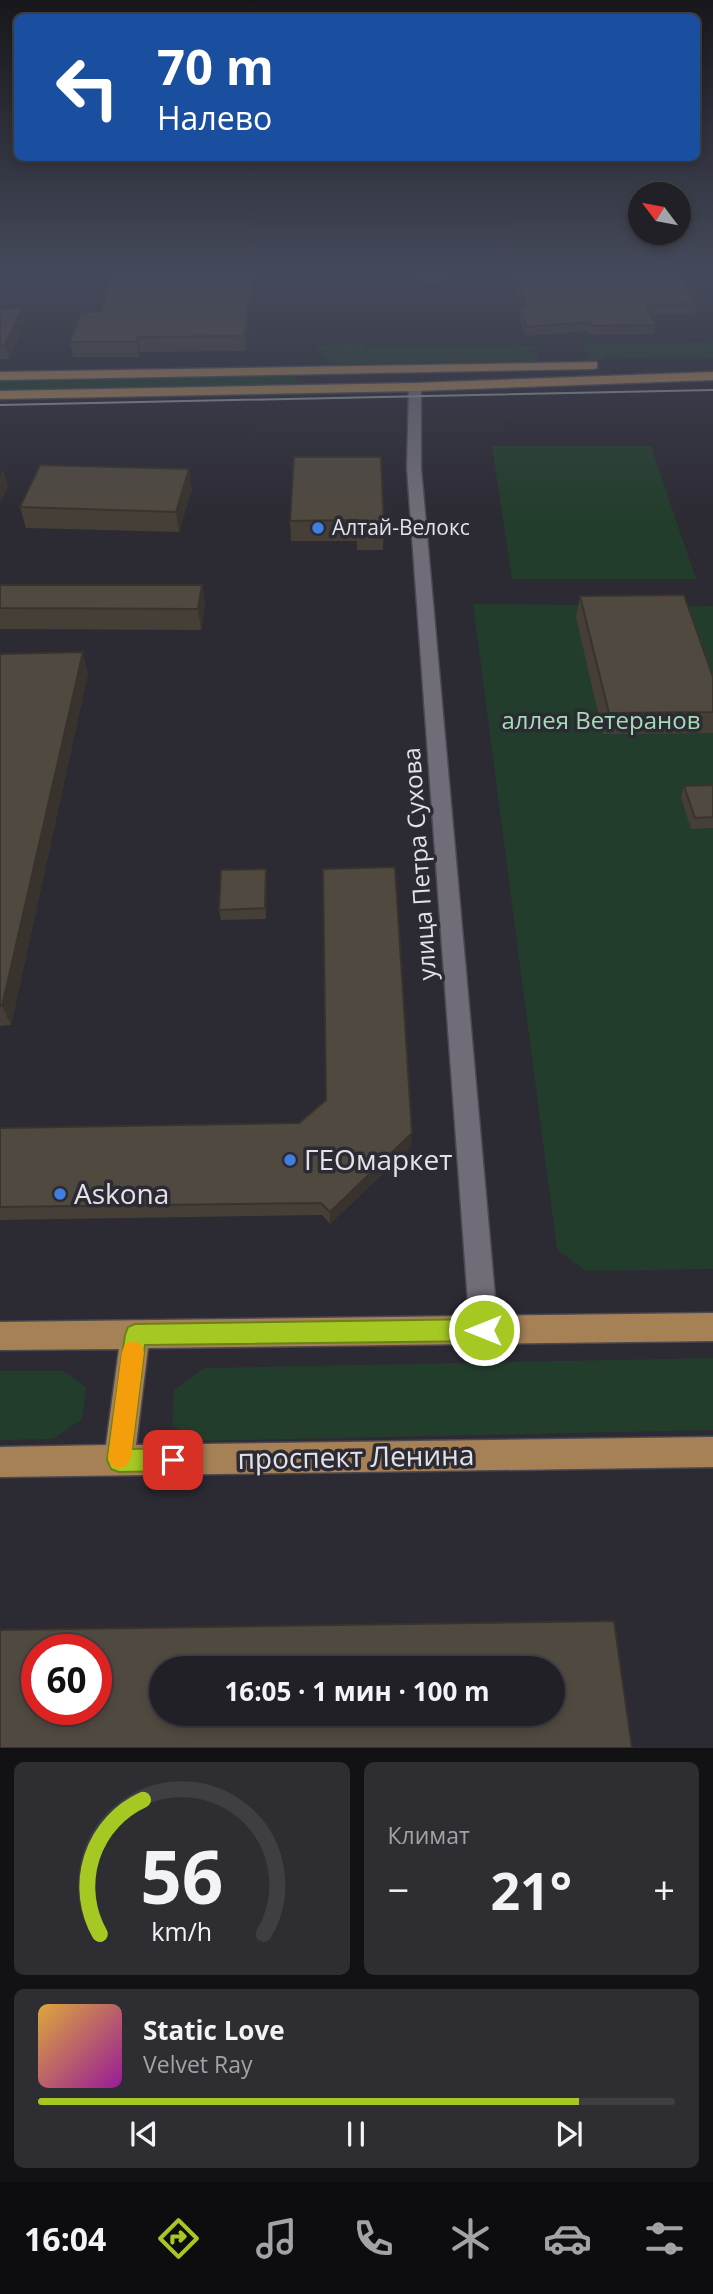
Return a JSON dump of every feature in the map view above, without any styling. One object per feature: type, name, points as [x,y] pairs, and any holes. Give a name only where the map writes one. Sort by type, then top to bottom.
[{"type":"main road","points":[[646,364],[713,363]]},
{"type":"main road","points":[[0,376],[606,365]]},
{"type":"main road","points":[[412,368],[414,390]]},
{"type":"main road","points":[[0,395],[414,390],[713,376]]},
{"type":"main road","points":[[0,1336],[713,1327]]},
{"type":"main road","points":[[119,1460],[135,1335]]},
{"type":"main road","name":"проспект Ленина","points":[[0,1462],[713,1452]]},
{"type":"street","name":"улица Петра Сухова","points":[[414,390],[414,468],[484,1330]]},
{"type":"green space","points":[[320,355],[538,355],[539,361],[340,364],[323,359]]},
{"type":"green space","points":[[586,355],[713,355],[713,358],[663,356],[662,359],[605,357],[604,360],[588,360]]},
{"type":"green space","points":[[292,375],[300,382],[288,386],[0,390],[0,380]]},
{"type":"green space","points":[[492,446],[651,446],[696,579],[512,579]]},
{"type":"green space","name":"аллея Ветеранов","points":[[473,604],[713,606],[713,1269],[586,1271],[557,1250]]},
{"type":"green space","points":[[713,1358],[713,1430],[201,1441],[172,1426],[174,1390],[204,1368]]},
{"type":"green space","points":[[0,1371],[63,1371],[86,1387],[82,1419],[53,1439],[0,1440]]},
{"type":"building","points":[[294,457],[381,457],[384,529],[357,529],[357,520],[290,521]]},
{"type":"building","points":[[40,465],[189,469],[176,512],[20,507]]},
{"type":"building","points":[[0,585],[202,585],[198,609],[0,608]]},
{"type":"building","points":[[684,595],[713,677],[713,712],[609,713],[580,596]]},
{"type":"building","points":[[83,652],[2,1006],[0,1006],[0,654]]},
{"type":"building","points":[[713,785],[713,817],[695,818],[684,786]]},
{"type":"building","points":[[395,867],[412,1133],[330,1212],[321,1203],[0,1207],[0,1128],[299,1123],[326,1100],[323,869]]},
{"type":"building","points":[[266,869],[265,908],[219,910],[221,870]]},
{"type":"building","points":[[614,1621],[632,1748],[0,1748],[0,1630]]},
{"type":"tram line","points":[[0,405],[713,390]]},
{"type":"slow traffic","points":[[119,1457],[133,1352]]},
{"type":"place","name":"Алтай-Велокс","points":[[318,528]]},
{"type":"place","name":"ГЕОмаркет","points":[[290,1160]]},
{"type":"place","name":"Askona","points":[[60,1194]]},
{"type":"route","points":[[173,1460],[119,1460],[135,1335],[484,1330]]}]
